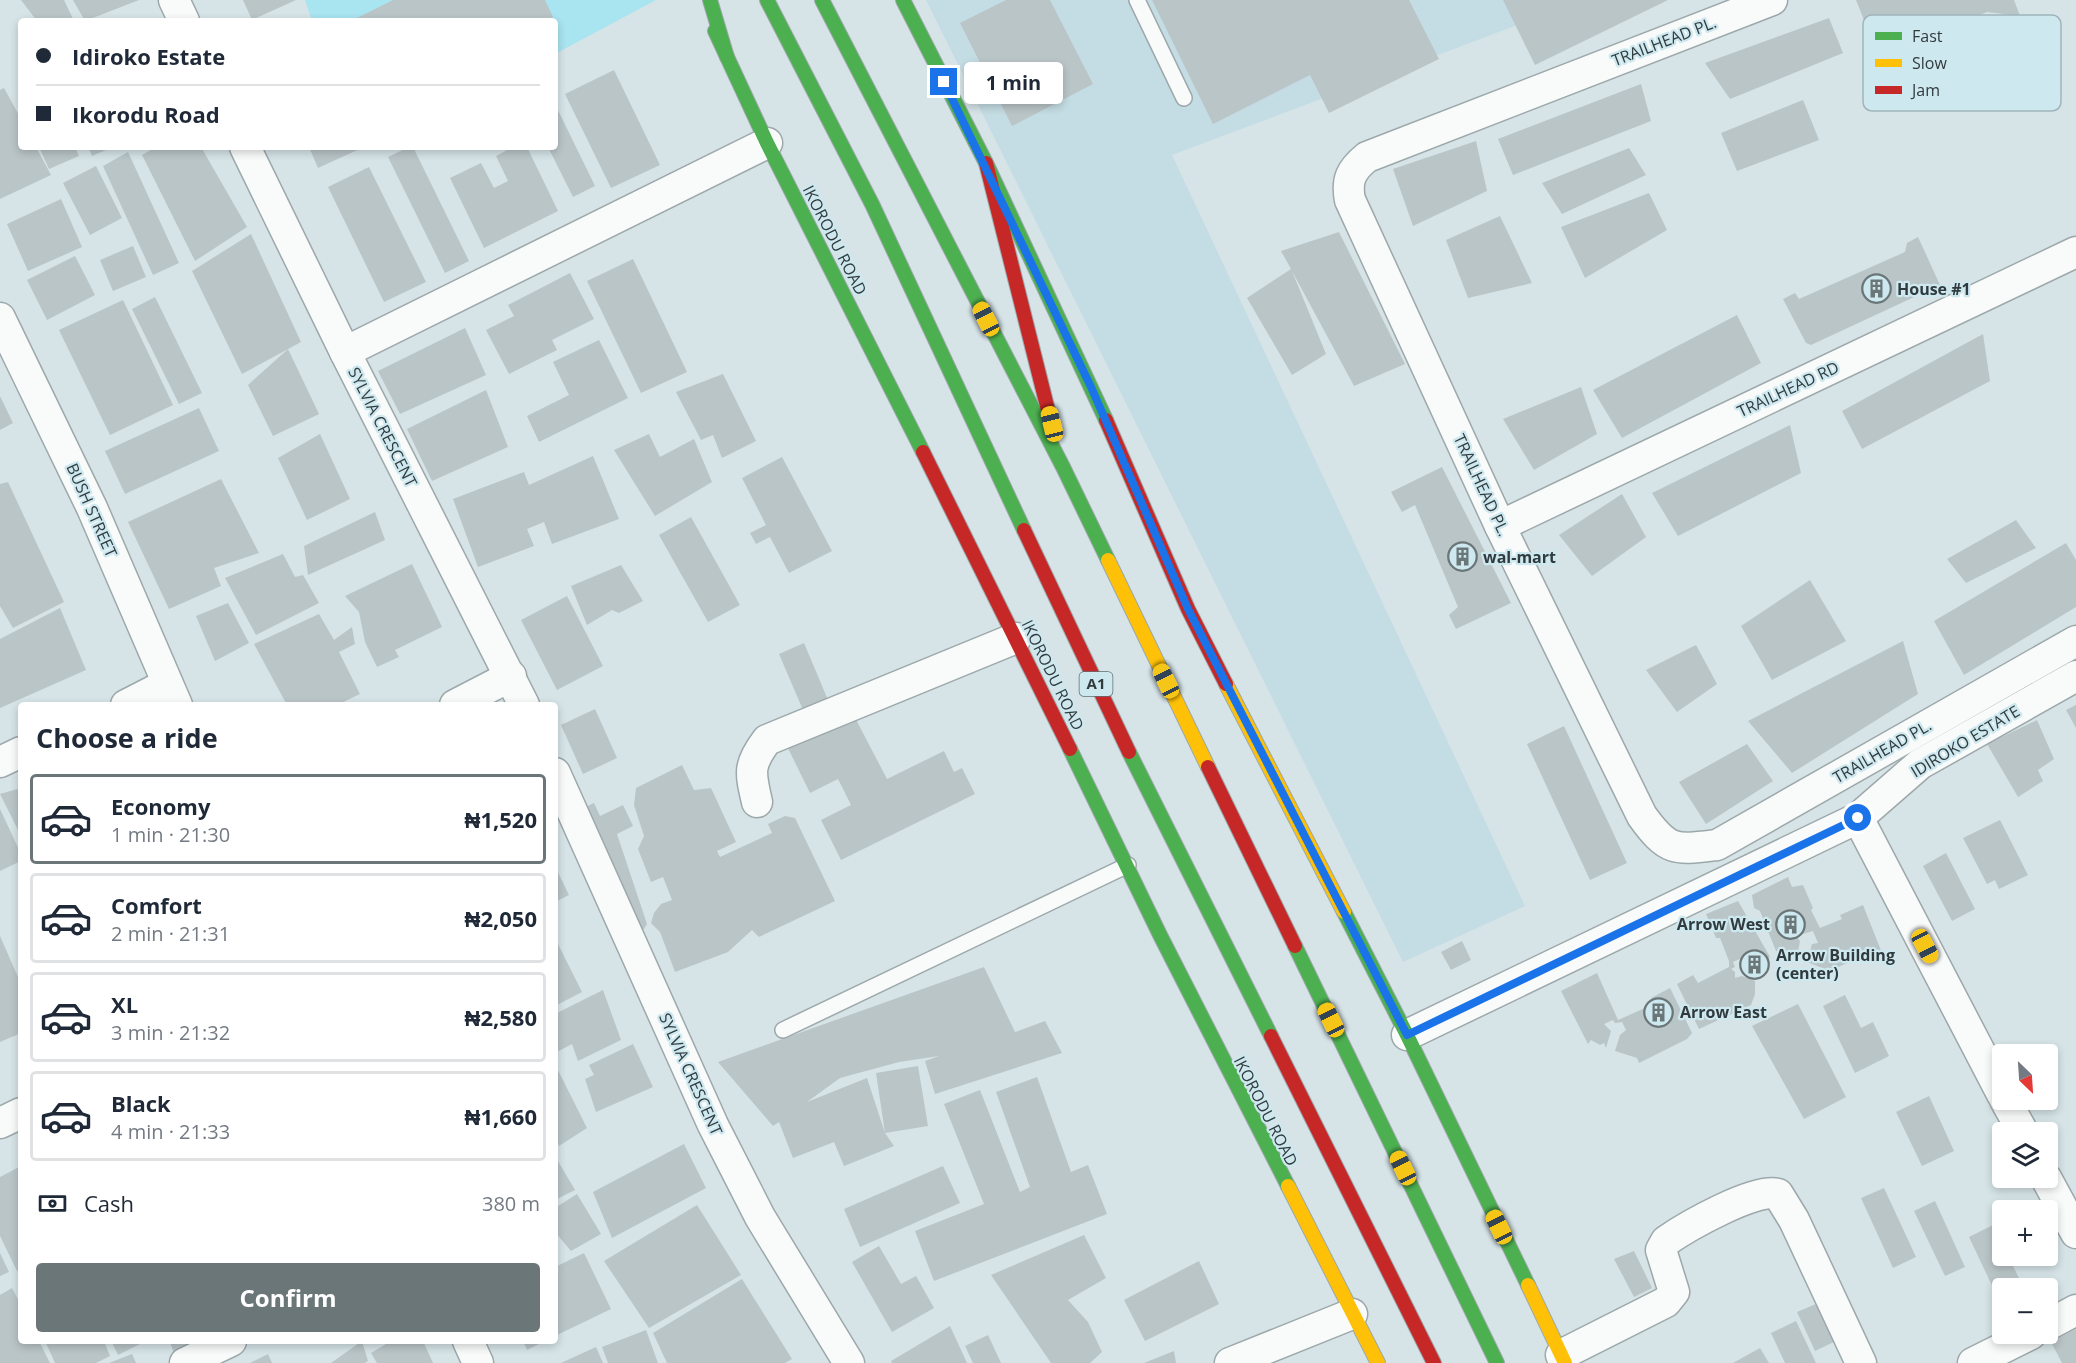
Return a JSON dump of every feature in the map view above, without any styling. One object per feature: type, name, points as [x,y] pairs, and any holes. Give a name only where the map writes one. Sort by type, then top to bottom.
[{"type":"main road","name":"IKORODU ROAD","points":[[700,0],[767,143],[1016,638],[1252,1121],[1378,1363]]},
{"type":"main road","points":[[710,0],[727,57]]},
{"type":"main road","name":"IKORODU ROAD","points":[[767,0],[872,204],[1114,722],[1434,1363]]},
{"type":"main road","points":[[822,0],[1063,467],[1497,1363]]},
{"type":"main road","points":[[903,0],[986,163],[1091,387],[1188,609],[1407,1035],[1563,1359]]},
{"type":"main road","points":[[986,163],[1063,467]]},
{"type":"main road","points":[[1475,1316],[1513,1363]]},
{"type":"street","points":[[174,0],[183,18]]},
{"type":"street","name":"TRAILHEAD PL.","points":[[1772,0],[1478,112],[1367,157],[1354,167],[1347,184],[1350,200],[1500,526],[1642,816],[1659,840],[1682,850],[1717,845],[2076,641]]},
{"type":"street","points":[[345,352],[767,143]]},
{"type":"street","name":"SYLVIA CRESCENT","points":[[247,150],[345,352],[523,702]]},
{"type":"street","name":"TRAILHEAD RD","points":[[1500,526],[2076,252]]},
{"type":"street","name":"BUSH STREET","points":[[0,318],[92,508],[172,695]]},
{"type":"street","points":[[757,802],[750,773],[754,757],[767,740],[1016,638]]},
{"type":"street","points":[[461,702],[511,676]]},
{"type":"street","name":"IDIROKO ESTATE","points":[[1407,1035],[1858,818],[1920,764],[2076,676]]},
{"type":"street","points":[[140,702],[172,695]]},
{"type":"street","points":[[0,762],[18,753]]},
{"type":"street","name":"SYLVIA CRESCENT","points":[[558,780],[712,1125],[760,1217],[849,1363]]},
{"type":"street","points":[[1858,818],[1992,1075]]},
{"type":"street","points":[[0,1123],[18,1114]]},
{"type":"street","points":[[2051,1188],[2076,1233]]},
{"type":"street","points":[[1563,1359],[1666,1302],[1674,1292],[1661,1250],[1666,1241],[1742,1202],[1770,1191],[1778,1194],[1794,1220],[1861,1363]]},
{"type":"street","points":[[2058,1319],[2076,1310]]},
{"type":"street","points":[[1230,1363],[1352,1314]]},
{"type":"street","points":[[185,1363],[225,1344]]},
{"type":"street","points":[[469,1344],[478,1363]]},
{"type":"street","points":[[1973,1363],[2011,1344]]},
{"type":"lane","points":[[1137,0],[1184,98]]},
{"type":"lane","points":[[783,1030],[1128,865]]},
{"type":"shaded area","points":[[305,0],[656,0],[558,52],[558,18],[311,18]]},
{"type":"shaded area","points":[[926,0],[1584,0],[1172,155],[1525,906],[1403,962]]},
{"type":"building","points":[[21,0],[64,0],[73,18],[35,18]]},
{"type":"building","points":[[73,0],[139,0],[93,18],[83,18]]},
{"type":"building","points":[[243,0],[296,0],[256,18],[251,18]]},
{"type":"building","points":[[393,0],[545,0],[553,17],[551,18],[357,18]]},
{"type":"building","points":[[1006,0],[1050,0],[1093,84],[1012,126],[960,23]]},
{"type":"building","points":[[1152,0],[1409,0],[1439,59],[1329,113],[1310,75],[1213,124]]},
{"type":"building","points":[[1503,0],[1668,0],[1535,65]]},
{"type":"building","points":[[1856,0],[2014,0],[2020,15],[1987,12],[1979,15],[1863,15],[1863,18]]},
{"type":"building","points":[[1829,18],[1843,53],[1730,99],[1705,63]]},
{"type":"building","points":[[614,70],[660,165],[611,188],[565,94]]},
{"type":"building","points":[[1641,84],[1651,121],[1513,175],[1498,139]]},
{"type":"building","points":[[4,88],[18,114],[18,150],[38,150],[51,175],[0,199],[0,90]]},
{"type":"building","points":[[1803,100],[1819,140],[1737,171],[1721,133]]},
{"type":"building","points":[[558,110],[595,186],[573,197],[550,150],[558,150]]},
{"type":"building","points":[[1476,141],[1487,191],[1413,226],[1393,169]]},
{"type":"building","points":[[1629,148],[1646,175],[1562,214],[1542,183]]},
{"type":"building","points":[[40,150],[76,150],[79,156],[49,169]]},
{"type":"building","points":[[89,150],[106,150],[92,156]]},
{"type":"building","points":[[151,150],[203,150],[247,227],[195,261],[142,155]]},
{"type":"building","points":[[310,150],[357,150],[318,168]]},
{"type":"building","points":[[403,150],[414,150],[469,261],[445,273],[388,157]]},
{"type":"building","points":[[507,150],[528,150],[558,211],[484,248],[450,178],[481,163],[494,188],[508,181],[496,156]]},
{"type":"building","points":[[128,152],[179,263],[153,275],[103,166]]},
{"type":"building","points":[[96,166],[122,218],[90,235],[63,183]]},
{"type":"building","points":[[369,167],[426,282],[384,302],[328,187]]},
{"type":"building","points":[[1649,193],[1667,230],[1585,278],[1561,227]]},
{"type":"building","points":[[61,199],[82,247],[28,271],[7,224]]},
{"type":"building","points":[[1500,216],[1532,283],[1468,298],[1446,240]]},
{"type":"building","points":[[1339,232],[1405,364],[1354,386],[1292,271],[1326,354],[1292,375],[1247,298],[1291,269],[1281,251]]},
{"type":"building","points":[[251,234],[301,342],[242,374],[192,271]]},
{"type":"building","name":"House #1","points":[[1918,237],[1940,285],[1811,345],[1806,343],[1783,299],[1795,293],[1799,299],[1905,252],[1907,243]]},
{"type":"building","points":[[133,246],[146,277],[113,291],[100,260]]},
{"type":"building","points":[[75,256],[95,295],[47,320],[27,280]]},
{"type":"building","points":[[633,259],[687,372],[641,393],[587,281]]},
{"type":"building","points":[[570,273],[594,319],[552,340],[557,350],[509,374],[486,330],[514,316],[508,305]]},
{"type":"building","points":[[155,297],[202,393],[179,404],[132,309]]},
{"type":"building","points":[[123,300],[173,405],[110,435],[59,330]]},
{"type":"building","points":[[1737,315],[1761,363],[1622,438],[1593,390]]},
{"type":"building","points":[[465,328],[486,375],[400,414],[378,371]]},
{"type":"building","points":[[1983,334],[1990,381],[1862,449],[1842,411]]},
{"type":"building","points":[[599,340],[628,398],[539,442],[527,416],[569,395],[553,362]]},
{"type":"building","points":[[288,349],[319,414],[273,436],[248,385]]},
{"type":"building","points":[[723,374],[756,441],[722,458],[713,435],[701,440],[676,392]]},
{"type":"building","points":[[1581,387],[1597,434],[1534,470],[1503,419]]},
{"type":"building","points":[[486,390],[508,447],[432,481],[407,429]]},
{"type":"building","points":[[0,396],[13,423],[0,430]]},
{"type":"building","points":[[199,408],[219,451],[125,494],[105,451]]},
{"type":"building","points":[[1790,425],[1801,473],[1678,536],[1652,493]]},
{"type":"building","points":[[320,434],[350,499],[307,520],[278,458]]},
{"type":"building","points":[[649,434],[660,457],[694,439],[712,482],[655,516],[614,450]]},
{"type":"building","points":[[593,456],[619,519],[552,544],[544,522],[527,529],[534,546],[478,567],[453,499],[524,472],[529,485]]},
{"type":"building","points":[[782,457],[832,551],[789,573],[770,537],[756,544],[750,533],[766,525],[742,478]]},
{"type":"building","name":"wal-mart","points":[[1442,467],[1511,603],[1456,629],[1449,615],[1458,607],[1415,505],[1402,512],[1391,492]]},
{"type":"building","points":[[221,479],[259,553],[214,568],[221,586],[169,609],[128,522]]},
{"type":"building","points":[[8,482],[64,602],[13,628],[0,606],[0,484]]},
{"type":"building","points":[[1622,494],[1646,537],[1592,576],[1559,535]]},
{"type":"building","points":[[375,512],[385,540],[308,575],[304,546]]},
{"type":"building","points":[[691,517],[740,605],[708,622],[659,535]]},
{"type":"building","points":[[2016,520],[2036,548],[1966,583],[1947,559]]},
{"type":"building","points":[[2066,543],[2076,560],[2076,607],[1964,675],[1934,621]]},
{"type":"building","points":[[283,554],[295,577],[303,575],[319,603],[256,635],[225,578]]},
{"type":"building","points":[[412,564],[442,627],[395,650],[399,657],[377,667],[365,642],[359,612],[345,596]]},
{"type":"building","points":[[621,565],[643,601],[619,613],[612,610],[587,625],[571,586]]},
{"type":"building","points":[[1810,580],[1846,641],[1772,680],[1741,626]]},
{"type":"building","points":[[567,596],[603,666],[557,690],[521,620]]},
{"type":"building","points":[[228,603],[249,643],[215,661],[196,616]]},
{"type":"building","points":[[60,608],[86,670],[0,708],[0,639]]},
{"type":"building","points":[[319,614],[334,640],[352,627],[355,644],[339,652],[360,694],[343,702],[285,702],[254,644]]},
{"type":"building","points":[[1903,641],[1918,694],[1792,773],[1748,721]]},
{"type":"building","points":[[804,643],[828,700],[803,710],[779,654]]},
{"type":"building","points":[[1696,645],[1717,684],[1677,712],[1646,670]]},
{"type":"building","points":[[2076,705],[2076,728],[2066,710]]},
{"type":"building","points":[[595,709],[617,758],[583,774],[561,725]]},
{"type":"building","points":[[851,710],[887,779],[944,751],[954,772],[962,768],[975,794],[841,860],[821,820],[851,805],[838,779],[810,793],[783,738]]},
{"type":"building","points":[[2037,720],[2054,759],[2038,770],[2043,781],[2018,797],[1987,744]]},
{"type":"building","points":[[1564,726],[1627,863],[1590,880],[1527,744]]},
{"type":"building","points":[[1747,744],[1773,781],[1706,824],[1679,782]]},
{"type":"building","points":[[682,765],[694,790],[711,788],[736,842],[717,851],[720,857],[772,833],[768,824],[785,816],[795,818],[835,901],[759,937],[752,930],[728,952],[675,972],[660,932],[651,923],[654,913],[661,904],[672,900],[663,877],[651,882],[638,849],[644,836],[634,805],[636,788]]},
{"type":"building","points":[[18,789],[18,830],[0,794]]},
{"type":"building","points":[[594,803],[600,816],[623,805],[633,826],[617,834],[647,924],[637,940],[577,811]]},
{"type":"building","points":[[0,809],[18,848],[18,862],[0,871]]},
{"type":"building","points":[[2000,820],[2028,875],[1999,889],[1995,880],[1987,884],[1963,838]]},
{"type":"building","points":[[1946,853],[1975,909],[1952,921],[1923,866]]},
{"type":"building","points":[[558,872],[569,895],[558,900]]},
{"type":"building","name":"Arrow West","points":[[1788,877],[1792,887],[1803,885],[1820,928],[1842,919],[1840,915],[1863,905],[1882,953],[1878,954],[1874,950],[1830,971],[1807,962],[1812,944],[1818,943],[1813,931],[1796,936],[1800,941],[1797,957],[1776,951],[1760,911],[1754,908],[1752,895]]},
{"type":"building","name":"Arrow Building (center)","points":[[1738,901],[1770,957],[1765,961],[1767,967],[1763,972],[1745,965],[1742,958],[1733,962],[1735,967],[1731,969],[1735,972],[1735,978],[1742,976],[1755,981],[1755,994],[1751,1005],[1699,1029],[1677,984],[1693,975],[1698,983],[1729,967],[1720,938],[1716,938],[1706,914]]},
{"type":"building","points":[[0,936],[18,977],[18,1034],[0,1042]]},
{"type":"building","points":[[1462,941],[1471,960],[1451,970],[1441,952]]},
{"type":"building","points":[[558,944],[582,992],[558,1004]]},
{"type":"building","points":[[984,967],[1015,1032],[1045,1021],[1062,1053],[935,1094],[925,1061],[939,1056],[899,1062],[840,1078],[807,1102],[867,1078],[885,1133],[894,1146],[844,1166],[834,1142],[793,1158],[779,1122],[773,1126],[718,1062]]},
{"type":"building","name":"Arrow East","points":[[1597,973],[1618,1020],[1654,1004],[1651,998],[1670,988],[1692,1033],[1687,1039],[1639,1063],[1637,1058],[1615,1051],[1620,1035],[1626,1030],[1622,1022],[1615,1023],[1613,1020],[1604,1024],[1611,1031],[1606,1048],[1604,1043],[1600,1045],[1591,1040],[1588,1044],[1561,991]]},
{"type":"building","points":[[603,990],[621,1040],[578,1061],[572,1044],[558,1051],[558,1012]]},
{"type":"building","points":[[1845,995],[1861,1028],[1873,1022],[1889,1056],[1855,1073],[1823,1006]]},
{"type":"building","points":[[1798,1004],[1846,1097],[1804,1119],[1752,1026]]},
{"type":"building","points":[[633,1044],[653,1087],[596,1112],[585,1079],[594,1075],[589,1065]]},
{"type":"building","points":[[918,1066],[928,1126],[885,1133],[876,1073]]},
{"type":"building","points":[[558,1070],[587,1128],[559,1146],[558,1144]]},
{"type":"building","points":[[1037,1077],[1071,1172],[1088,1165],[1107,1214],[934,1281],[915,1231],[984,1204],[944,1104],[980,1090],[1020,1192],[1030,1187],[996,1092]]},
{"type":"building","points":[[1929,1096],[1954,1151],[1922,1166],[1896,1112]]},
{"type":"building","points":[[684,1144],[706,1188],[612,1238],[593,1192]]},
{"type":"building","points":[[558,1161],[575,1190],[558,1198]]},
{"type":"building","points":[[943,1166],[960,1203],[860,1247],[844,1209]]},
{"type":"building","points":[[18,1168],[17,1271],[0,1236],[0,1177]]},
{"type":"building","points":[[1884,1188],[1916,1257],[1893,1268],[1861,1198]]},
{"type":"building","points":[[577,1194],[601,1234],[571,1251],[558,1236],[558,1206]]},
{"type":"building","points":[[1935,1201],[1965,1267],[1945,1276],[1914,1211]]},
{"type":"building","points":[[697,1205],[741,1275],[649,1328],[604,1261]]},
{"type":"building","points":[[1992,1226],[1992,1266],[2013,1266],[2019,1278],[1992,1278],[1992,1286],[1969,1237]]},
{"type":"building","points":[[1084,1235],[1106,1278],[1068,1300],[1088,1322],[1102,1352],[1090,1363],[1051,1363],[991,1275]]},
{"type":"building","points":[[879,1246],[901,1284],[916,1276],[934,1308],[892,1332],[852,1262]]},
{"type":"building","points":[[1634,1251],[1652,1288],[1634,1297],[1614,1259]]},
{"type":"building","points":[[0,1253],[9,1272],[0,1276]]},
{"type":"building","points":[[584,1253],[611,1309],[558,1335],[558,1266]]},
{"type":"building","points":[[1199,1261],[1219,1304],[1145,1341],[1124,1300]]},
{"type":"building","points":[[742,1279],[792,1359],[785,1363],[667,1363],[653,1333]]},
{"type":"building","points":[[12,1288],[18,1299],[18,1344],[40,1344],[50,1363],[0,1363],[0,1295]]},
{"type":"building","points":[[1823,1301],[1840,1339],[1815,1351],[1797,1312]]},
{"type":"building","points":[[1796,1321],[1816,1363],[1785,1363],[1771,1333]]},
{"type":"building","points":[[950,1326],[967,1363],[892,1363],[891,1361]]},
{"type":"building","points":[[2076,1329],[2076,1363],[2062,1363],[2052,1344],[2058,1344],[2058,1338]]},
{"type":"building","points":[[646,1330],[658,1363],[608,1363],[602,1347]]},
{"type":"building","points":[[988,1335],[1001,1363],[973,1363],[965,1346]]},
{"type":"building","points":[[46,1344],[105,1344],[110,1356],[96,1363],[55,1363]]},
{"type":"building","points":[[112,1344],[140,1344],[118,1355]]},
{"type":"building","points":[[171,1344],[191,1344],[193,1348],[174,1354]]},
{"type":"building","points":[[358,1344],[363,1344],[368,1361],[331,1363]]},
{"type":"building","points":[[386,1344],[424,1344],[433,1363],[377,1363],[371,1353]]},
{"type":"building","points":[[524,1344],[539,1344],[527,1350]]},
{"type":"building","points":[[596,1347],[603,1363],[561,1363]]},
{"type":"building","points":[[1760,1348],[1769,1363],[1733,1363]]},
{"type":"building","points":[[1174,1351],[1176,1363],[1144,1363]]},
{"type":"building","points":[[132,1354],[136,1363],[109,1363]]},
{"type":"building","points":[[268,1354],[272,1363],[250,1363]]},
{"type":"traffic: fast","points":[[710,0],[727,57]]},
{"type":"traffic: fast","points":[[767,0],[872,204],[1024,530]]},
{"type":"traffic: fast","points":[[822,0],[1063,467],[1108,560]]},
{"type":"traffic: fast","points":[[903,0],[986,163],[1106,420]]},
{"type":"traffic: fast","points":[[715,31],[767,143],[923,452]]},
{"type":"traffic: fast","points":[[1070,749],[1160,935],[1288,1186]]},
{"type":"traffic: fast","points":[[1129,752],[1271,1036]]},
{"type":"traffic: fast","points":[[1344,912],[1407,1035],[1528,1285]]},
{"type":"traffic: fast","points":[[1295,946],[1497,1363]]},
{"type":"traffic: slow","points":[[1108,560],[1208,767]]},
{"type":"traffic: slow","points":[[1226,684],[1344,912]]},
{"type":"traffic: slow","points":[[1288,1186],[1378,1363]]},
{"type":"traffic: slow","points":[[1528,1285],[1565,1363]]},
{"type":"traffic: jam","points":[[986,163],[1048,410]]},
{"type":"traffic: jam","points":[[1106,420],[1188,609],[1226,684]]},
{"type":"traffic: jam","points":[[923,452],[1070,749]]},
{"type":"traffic: jam","points":[[1024,530],[1129,752]]},
{"type":"traffic: jam","points":[[1208,767],[1295,946]]},
{"type":"traffic: jam","points":[[1271,1036],[1434,1363]]},
{"type":"place","name":"House #1","points":[[1876,289]]},
{"type":"place","name":"wal-mart","points":[[1462,557]]},
{"type":"place","name":"Arrow West","points":[[1791,924]]},
{"type":"place","name":"Arrow Building (center)","points":[[1755,964]]},
{"type":"place","name":"Arrow East","points":[[1659,1012]]},
{"type":"route","points":[[944,82],[986,163],[1091,387],[1135,494],[1188,609],[1407,1035],[1858,818]]}]
